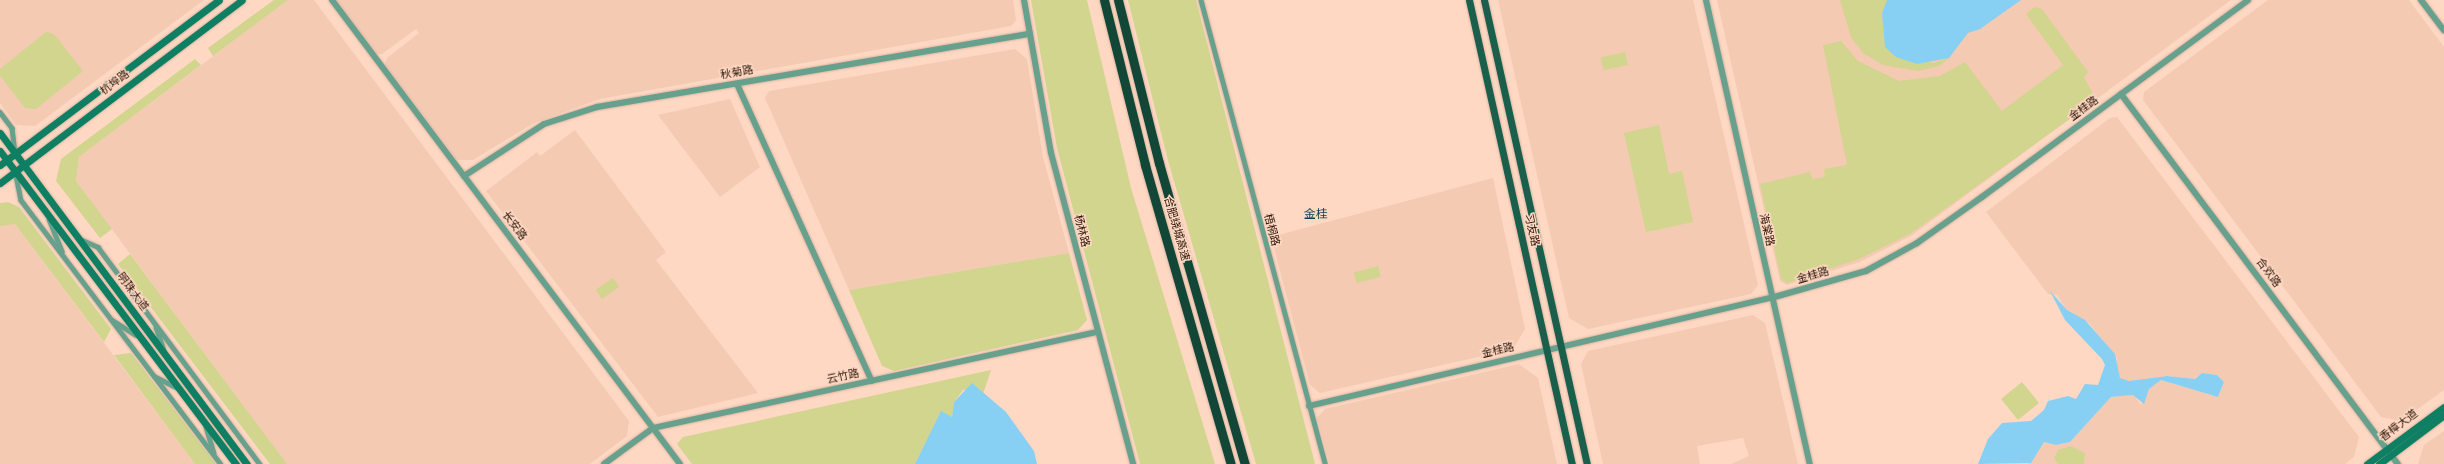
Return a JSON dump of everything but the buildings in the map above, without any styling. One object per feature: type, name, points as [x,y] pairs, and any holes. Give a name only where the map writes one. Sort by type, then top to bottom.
[{"type":"highway","name":"合肥绕城高速","points":[[1104,0],[1145,164],[1231,464]]},
{"type":"highway","name":"合肥绕城高速","points":[[1118,0],[1159,162],[1245,464]]},
{"type":"main road","name":"杭埠路","points":[[0,165],[4,159],[16,154],[219,0]]},
{"type":"main road","name":"杭埠路","points":[[0,183],[242,0]]},
{"type":"main road","name":"习友路","points":[[1468,0],[1572,464]]},
{"type":"main road","name":"习友路","points":[[1484,0],[1587,464]]},
{"type":"main road","name":"明珠大道","points":[[0,134],[247,464]]},
{"type":"main road","name":"明珠大道","points":[[0,151],[4,159],[16,171],[236,464]]},
{"type":"main road","name":"香樟大道","points":[[2379,464],[2389,452],[2444,407]]},
{"type":"main road","name":"香樟大道","points":[[2368,464],[2389,452],[2444,415]]},
{"type":"street","name":"长安路","points":[[332,0],[680,464]]},
{"type":"street","name":"杨林路","points":[[1024,0],[1050,153],[1133,464]]},
{"type":"street","name":"梧桐路","points":[[1201,0],[1324,464]]},
{"type":"street","name":"海棠路","points":[[1706,0],[1771,298],[1810,464]]},
{"type":"street","name":"金桂路","points":[[1309,406],[1771,298],[1866,270],[1917,243],[2122,94],[2248,0]]},
{"type":"street","points":[[2421,0],[2444,30]]},
{"type":"street","name":"秋菊路","points":[[464,176],[544,124],[597,108],[1030,34]]},
{"type":"street","points":[[737,84],[872,381]]},
{"type":"street","name":"合欢路","points":[[2122,94],[2398,464]]},
{"type":"street","points":[[0,112],[12,128],[16,154]]},
{"type":"street","points":[[16,171],[21,200],[221,464]]},
{"type":"street","points":[[46,212],[64,258]]},
{"type":"street","points":[[78,238],[98,247],[260,464]]},
{"type":"street","points":[[109,318],[141,338]]},
{"type":"street","points":[[154,321],[167,357]]},
{"type":"street","name":"云竹路","points":[[604,464],[653,428],[1097,332]]},
{"type":"street","points":[[153,375],[179,389]]},
{"type":"street","points":[[204,422],[216,457]]},
{"type":"shaded area","points":[[0,0],[204,0],[35,126],[16,125],[0,103]]},
{"type":"shaded area","points":[[288,0],[314,0],[629,421],[627,436],[590,464],[287,464],[76,181],[79,157]]},
{"type":"shaded area","points":[[336,0],[1013,0],[1016,20],[1011,26],[600,99],[534,123],[473,160],[457,160],[385,65],[387,58],[419,33],[416,29],[382,54],[376,54]]},
{"type":"shaded area","points":[[1498,0],[1693,0],[1758,285],[1751,294],[1588,329],[1569,318]]},
{"type":"shaded area","points":[[1717,0],[2231,0],[1911,236],[1860,262],[1787,285],[1780,281]]},
{"type":"shaded area","points":[[2268,0],[2409,0],[2444,47],[2444,390],[2401,421],[2381,417],[2143,100],[2144,92]]},
{"type":"shaded area","points":[[1015,49],[1027,59],[1043,157],[1069,253],[849,290],[765,98],[769,91]]},
{"type":"shaded area","points":[[730,99],[760,167],[720,197],[658,115]]},
{"type":"shaded area","points":[[2117,117],[2359,437],[2354,457],[2345,464],[2028,464],[2044,442],[2056,445],[2070,442],[2111,397],[2134,395],[2141,405],[2149,389],[2161,380],[2218,397],[2224,382],[2217,375],[2202,373],[2194,379],[2167,376],[2129,381],[2120,378],[2116,369],[2117,358],[2111,350],[2089,323],[2067,310],[2057,295],[2048,294],[1986,212],[2110,118]]},
{"type":"shaded area","points":[[575,130],[666,252],[656,260],[758,393],[658,417],[486,191],[537,152],[540,156]]},
{"type":"shaded area","points":[[1493,178],[1525,329],[1513,349],[1320,393],[1310,385],[1271,237]]},
{"type":"shaded area","points":[[4,223],[15,224],[195,464],[0,464],[0,226]]},
{"type":"shaded area","points":[[1753,315],[1765,323],[1798,464],[1731,464],[1749,456],[1743,438],[1697,446],[1700,464],[1603,464],[1581,364],[1588,351]]},
{"type":"shaded area","points":[[1519,364],[1538,378],[1557,464],[1330,464],[1317,418],[1325,409]]},
{"type":"shaded area","points":[[2444,431],[2444,464],[2418,464],[2424,445]]},
{"type":"green space","points":[[274,0],[288,0],[213,56],[208,48]]},
{"type":"green space","points":[[1031,0],[1087,0],[1131,188],[1215,464],[1140,464],[1057,148]]},
{"type":"green space","points":[[1128,0],[1196,0],[1315,464],[1256,464],[1167,157]]},
{"type":"green space","points":[[1840,0],[1887,0],[1882,13],[1884,41],[1933,63],[1949,58],[1939,66],[1918,71],[1883,65],[1863,53],[1851,37]]},
{"type":"green space","points":[[2035,7],[2042,9],[2088,72],[2084,77],[2096,100],[1910,234],[1859,259],[1787,283],[1781,279],[1760,184],[1810,172],[1812,179],[1825,177],[1824,169],[1847,165],[1823,45],[1841,41],[1858,61],[1899,81],[1940,76],[1965,62],[2002,111],[2063,65],[2026,14]]},
{"type":"green space","points":[[46,32],[54,34],[83,71],[36,109],[25,108],[0,76],[0,69]]},
{"type":"green space","points":[[1625,52],[1628,65],[1604,70],[1601,58]]},
{"type":"green space","points":[[195,59],[201,65],[79,157],[76,181],[112,229],[100,238],[56,181],[61,159]]},
{"type":"green space","points":[[1659,125],[1669,174],[1682,171],[1693,222],[1646,232],[1624,133]]},
{"type":"green space","points":[[8,202],[19,207],[111,329],[104,342],[15,224],[0,226],[0,203]]},
{"type":"green space","points":[[1069,253],[1087,320],[1078,330],[894,371],[882,366],[849,290]]},
{"type":"green space","points":[[130,254],[287,464],[270,464],[118,264]]},
{"type":"green space","points":[[1378,266],[1381,277],[1357,283],[1354,272]]},
{"type":"green space","points":[[613,278],[619,287],[602,299],[596,290]]},
{"type":"green space","points":[[131,353],[216,464],[195,464],[114,355]]},
{"type":"green space","points":[[991,370],[983,394],[978,388],[963,390],[954,402],[952,417],[941,412],[915,464],[692,464],[677,444],[683,437]]},
{"type":"green space","points":[[2022,382],[2039,403],[2018,420],[2001,399]]},
{"type":"green space","points":[[2071,446],[2085,453],[2084,464],[2058,464],[2054,458],[2058,450]]},
{"type":"water","points":[[1887,0],[2021,0],[1980,29],[1968,33],[1949,58],[1917,64],[1896,57],[1885,47],[1882,13]]},
{"type":"water","points":[[2050,291],[2067,310],[2085,320],[2115,354],[2120,378],[2129,381],[2167,376],[2195,379],[2202,373],[2217,375],[2224,382],[2218,397],[2161,380],[2149,389],[2144,404],[2133,395],[2111,397],[2070,442],[2056,445],[2044,442],[2031,463],[1978,464],[1988,439],[2002,423],[2031,421],[2044,410],[2048,401],[2068,396],[2076,399],[2085,384],[2098,385],[2105,365],[2102,359],[2065,320]]},
{"type":"water","points":[[972,383],[1006,412],[1034,451],[1037,464],[915,464],[941,411],[952,417],[954,402]]},
{"type":"district","name":"金桂","points":[[1316,215]]}]
